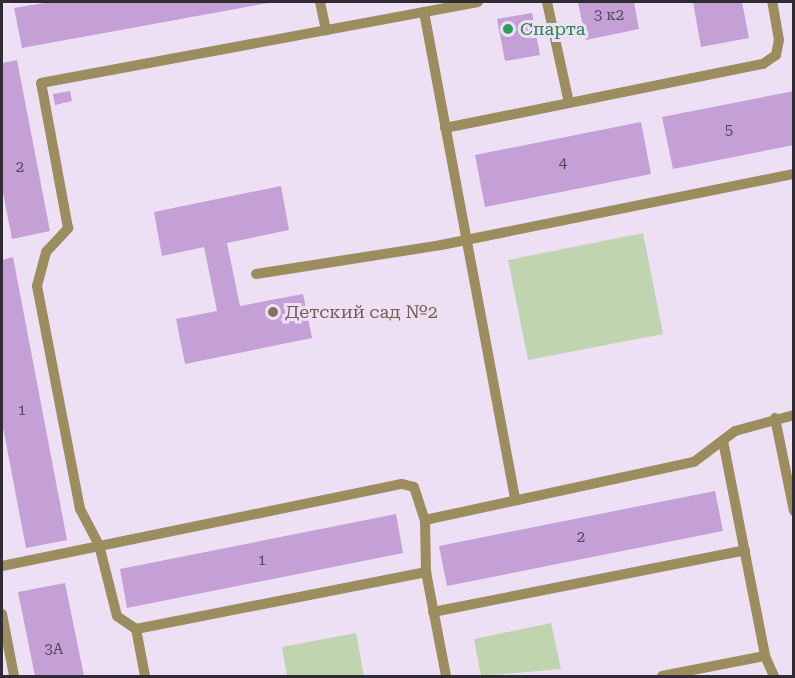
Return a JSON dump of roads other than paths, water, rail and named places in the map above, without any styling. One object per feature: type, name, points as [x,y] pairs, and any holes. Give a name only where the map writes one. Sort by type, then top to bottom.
[{"type":"lane","points":[[320,2],[326,30]]},
{"type":"lane","points":[[145,676],[136,629],[117,616],[99,544],[80,509],[37,286],[46,252],[68,228],[41,83],[478,2]]},
{"type":"lane","points":[[547,2],[569,103]]},
{"type":"lane","points":[[445,128],[763,64],[776,55],[779,40],[772,2]]},
{"type":"lane","points":[[424,12],[515,501]]},
{"type":"lane","points":[[256,274],[466,240],[794,174]]},
{"type":"lane","points":[[426,520],[694,462],[735,431],[775,418],[794,415]]},
{"type":"lane","points":[[775,418],[794,511]]},
{"type":"lane","points":[[723,441],[765,656],[774,676]]},
{"type":"lane","points":[[2,566],[99,544],[402,484],[414,487],[421,496],[426,520],[426,572],[446,676]]},
{"type":"lane","points":[[434,612],[745,550]]},
{"type":"lane","points":[[136,629],[426,572]]},
{"type":"lane","points":[[2,614],[14,676]]},
{"type":"lane","points":[[662,676],[765,656]]},
{"type":"place","name":"Спарта","points":[[508,29]]},
{"type":"place","name":"Детский сад №2","points":[[273,312]]}]
